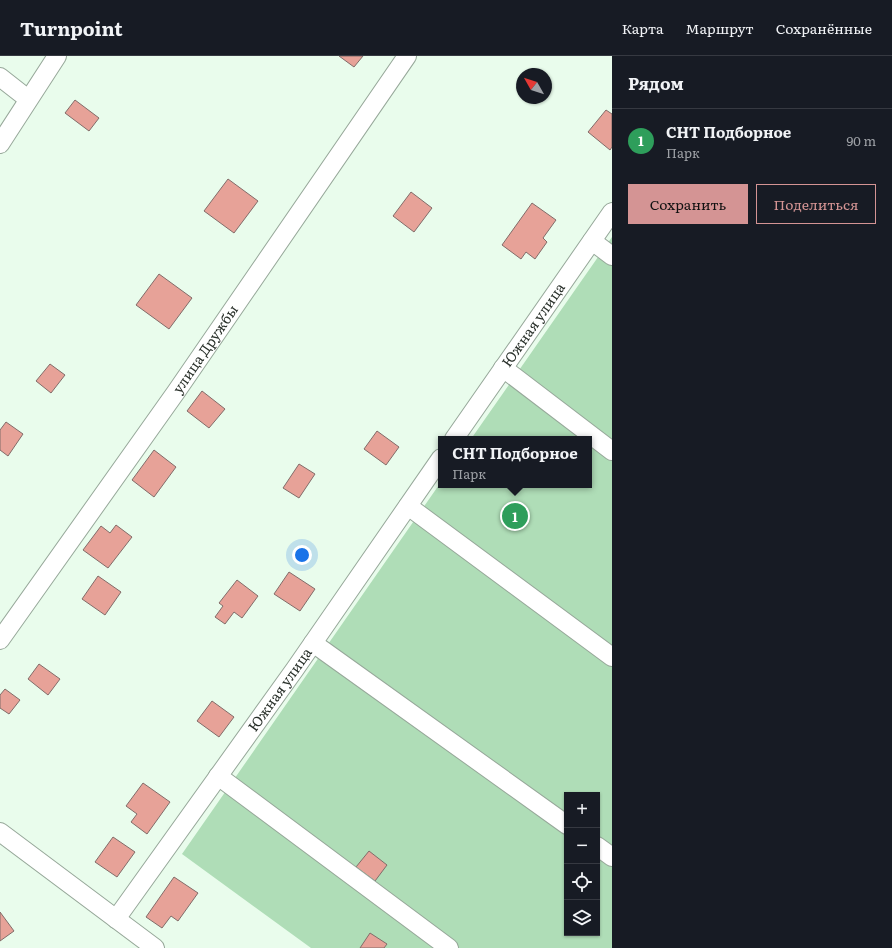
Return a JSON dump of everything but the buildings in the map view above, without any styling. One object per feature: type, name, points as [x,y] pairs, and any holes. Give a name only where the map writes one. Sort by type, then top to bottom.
[{"type":"street","points":[[0,144],[57,56]]},
{"type":"street","name":"улица Дружбы","points":[[0,640],[171,398],[407,56]]},
{"type":"street","points":[[0,78],[28,99]]},
{"type":"street","name":"Южная улица","points":[[456,436],[612,212]]},
{"type":"street","points":[[592,241],[612,256]]},
{"type":"street","points":[[503,368],[612,451]]},
{"type":"street","name":"Южная улица","points":[[116,919],[313,643],[438,462]]},
{"type":"street","points":[[408,506],[612,657]]},
{"type":"street","points":[[313,643],[564,823]]},
{"type":"street","points":[[218,776],[449,948]]},
{"type":"street","points":[[0,832],[155,948]]},
{"type":"street","points":[[600,848],[612,857]]},
{"type":"green space","points":[[612,237],[612,948],[311,948],[182,854],[438,486],[438,488],[592,488],[592,436],[473,436]]},
{"type":"place","name":"СНТ Подборное","points":[[515,516]]}]
